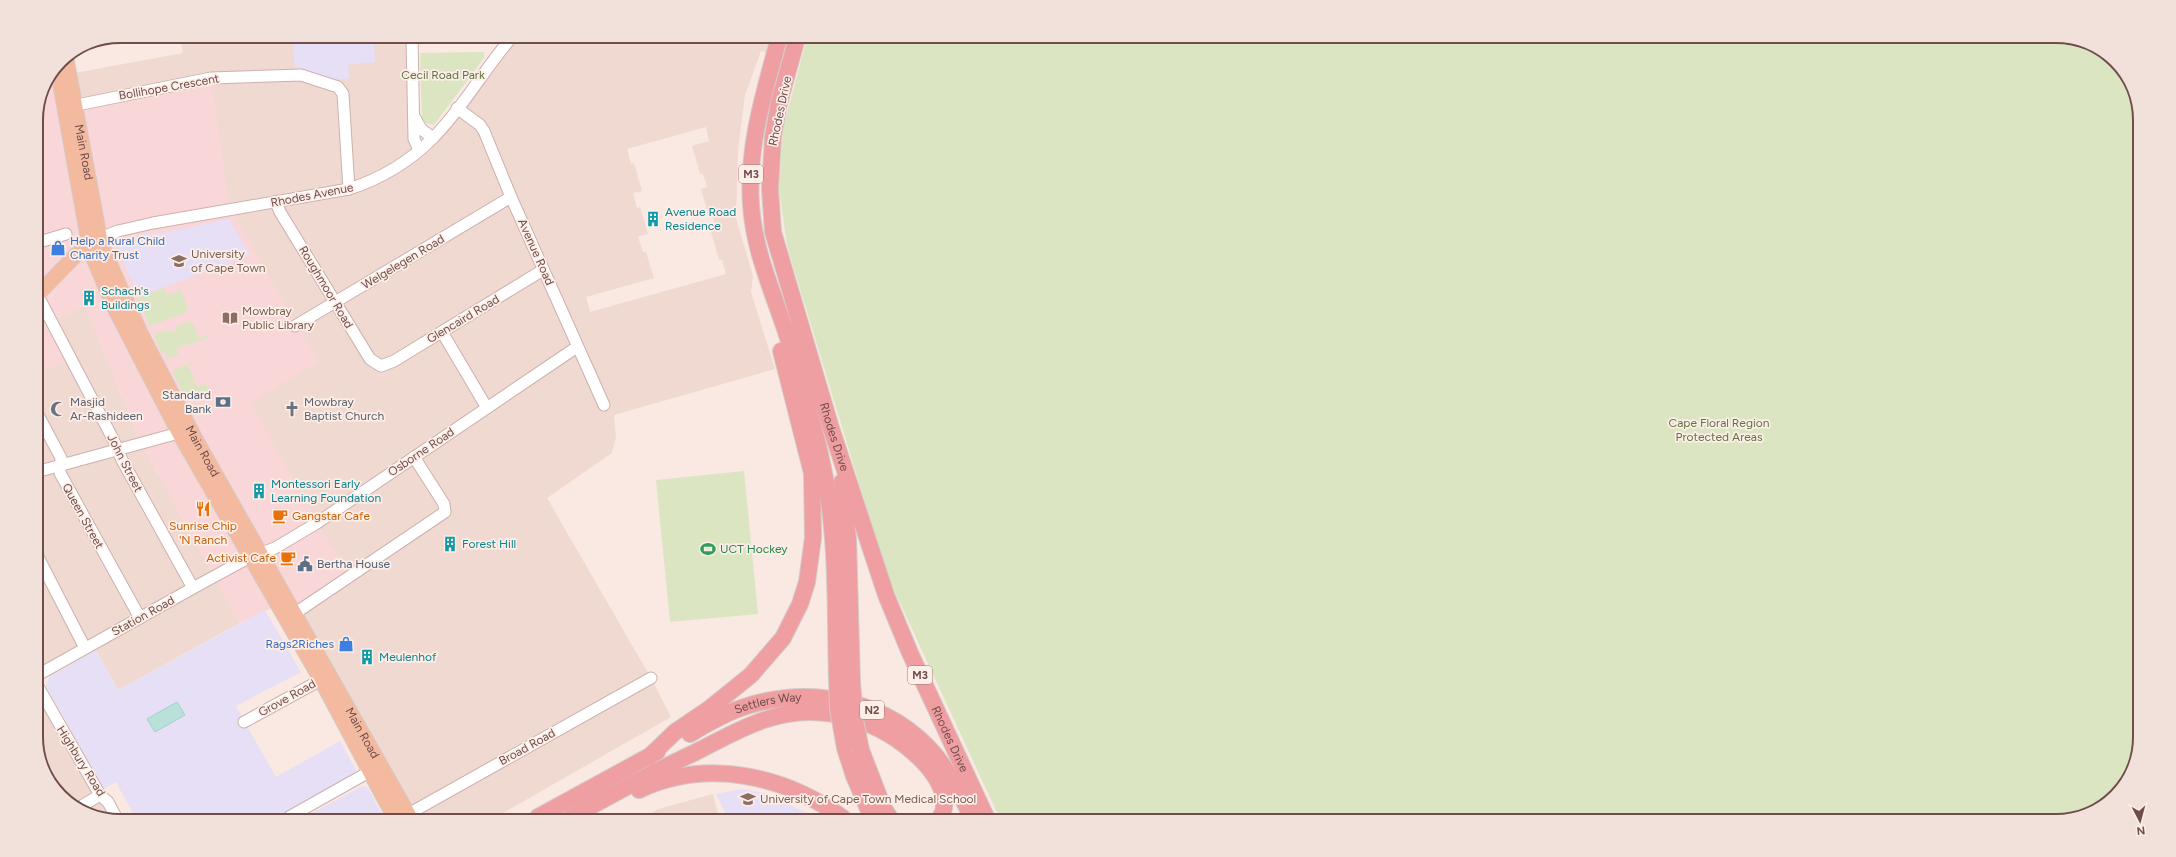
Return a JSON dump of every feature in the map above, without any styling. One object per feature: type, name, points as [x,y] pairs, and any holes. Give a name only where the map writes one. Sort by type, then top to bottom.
[{"type":"highway","name":"Rhodes Drive","points":[[778,43],[756,124],[751,174],[753,226],[757,247],[771,293],[803,390],[826,480],[832,529],[844,681],[838,708],[845,748],[859,790],[870,814]]},
{"type":"highway","name":"Rhodes Drive","points":[[796,43],[779,103],[773,137],[771,208],[774,232],[780,258],[831,428],[879,576],[896,621],[985,814]]},
{"type":"highway","points":[[649,757],[675,732],[738,686],[767,658],[782,638],[792,621],[800,604],[807,582],[813,538],[812,473],[772,317],[771,293]]},
{"type":"highway","points":[[831,428],[847,518],[844,681],[855,720],[861,750],[883,807],[887,814]]},
{"type":"highway","name":"Settlers Way","points":[[545,814],[711,722],[746,706],[772,700],[796,697],[845,700],[890,718],[921,741],[935,755],[950,776],[970,814]]},
{"type":"highway","points":[[577,814],[634,782],[753,724],[776,716],[805,712],[835,713],[849,716],[880,729],[904,745],[929,769],[942,790],[945,805],[942,814]]},
{"type":"highway","points":[[594,814],[626,796],[652,784],[691,776],[721,774],[756,777],[784,785],[822,803],[837,814]]},
{"type":"highway","points":[[859,790],[877,814]]},
{"type":"highway","points":[[877,792],[893,814]]},
{"type":"main road","name":"Main Road","points":[[67,65],[69,106]]},
{"type":"main road","name":"Main Road","points":[[59,73],[69,106],[94,242],[114,307],[326,678],[375,769],[403,814]]},
{"type":"main road","points":[[43,289],[94,242]]},
{"type":"street","points":[[412,43],[414,139],[419,150]]},
{"type":"street","name":"Rhodes Avenue","points":[[94,242],[118,231],[154,223],[349,189],[381,176],[419,150],[433,138],[457,108],[491,60],[507,43]]},
{"type":"street","name":"Bollihope Crescent","points":[[69,106],[211,78],[293,75],[309,78],[338,88],[343,94],[349,189]]},
{"type":"street","name":"Avenue Road","points":[[457,108],[480,125],[484,131],[511,197],[604,405]]},
{"type":"street","points":[[414,116],[421,129],[433,138]]},
{"type":"street","name":"Welgelegen Road","points":[[295,326],[511,197]]},
{"type":"street","name":"Roughmoor Road","points":[[276,202],[280,212],[370,359],[381,366]]},
{"type":"street","points":[[43,241],[66,234]]},
{"type":"street","name":"Glencaird Road","points":[[381,366],[394,361],[543,270]]},
{"type":"street","name":"John Street","points":[[43,307],[118,451],[193,588]]},
{"type":"street","points":[[442,332],[487,408]]},
{"type":"street","name":"Osborne Road","points":[[256,555],[275,548],[318,523],[577,347]]},
{"type":"street","name":"Queen Street","points":[[43,424],[61,458],[60,473],[140,618]]},
{"type":"street","points":[[43,470],[185,432]]},
{"type":"street","points":[[290,616],[445,512],[444,504],[414,457]]},
{"type":"street","name":"Station Road","points":[[43,672],[193,588],[256,555]]},
{"type":"street","points":[[43,567],[85,648]]},
{"type":"street","name":"Grove Road","points":[[244,722],[326,678]]},
{"type":"street","name":"Broad Road","points":[[408,814],[651,678]]},
{"type":"street","name":"Highbury Road","points":[[43,695],[100,795],[108,802],[115,813]]},
{"type":"street","points":[[294,814],[375,769]]},
{"type":"street","points":[[84,805],[100,795]]},
{"type":"shaded area","points":[[181,43],[412,43],[419,150],[507,43],[778,43],[775,55],[761,51],[745,95],[738,151],[736,218],[753,276],[751,292],[775,369],[614,415],[616,437],[612,453],[547,498],[651,678],[671,717],[501,814],[392,814],[286,619],[317,523],[250,403],[295,326],[230,209],[75,105],[69,74],[183,53]],"holes":[[[706,127],[709,141],[692,146],[700,174],[703,174],[707,187],[701,189],[709,217],[713,217],[716,230],[711,232],[719,260],[722,260],[726,274],[590,312],[586,297],[654,278],[646,252],[643,252],[638,237],[648,234],[640,207],[637,208],[633,193],[642,191],[634,163],[631,164],[627,149]]]},
{"type":"shaded area","points":[[293,43],[374,43],[375,62],[348,65],[349,79],[334,79],[295,67]]},
{"type":"shaded area","points":[[63,68],[75,105],[211,78],[230,209],[318,361],[251,403],[317,523],[352,576],[286,619],[278,605],[240,623],[141,443],[85,306],[57,319],[54,326],[72,360],[43,369],[43,120],[44,105],[53,82]]},
{"type":"shaded area","name":"University of Cape Town","points":[[229,219],[250,255],[138,297],[116,244],[144,234],[163,233]]},
{"type":"shaded area","points":[[85,306],[141,443],[240,623],[118,690],[93,644],[43,672],[43,369],[72,360],[54,326],[56,319]]},
{"type":"shaded area","points":[[265,610],[301,672],[236,706],[248,728],[276,777],[340,741],[356,770],[355,775],[284,814],[133,814],[116,782],[103,789],[46,686],[49,677],[96,650],[118,690]]},
{"type":"shaded area","points":[[43,695],[114,813],[95,810],[77,801],[59,784],[53,775],[44,752]]},
{"type":"shaded area","points":[[362,786],[367,787],[382,814],[311,814]]},
{"type":"shaded area","name":"University of Cape Town Medical School","points":[[742,789],[764,793],[809,814],[726,814],[716,794]]},
{"type":"shaded area","points":[[713,794],[718,814],[650,814],[658,809]]},
{"type":"green space","name":"Cape Floral Region Protected Areas","points":[[806,43],[2056,43],[2081,47],[2090,51],[2107,62],[2120,77],[2129,95],[2133,115],[2133,742],[2132,752],[2125,771],[2117,784],[2099,801],[2076,811],[2056,814],[998,814],[887,575],[787,246],[779,189],[783,128]]},
{"type":"green space","name":"Cecil Road Park","points":[[484,52],[484,58],[434,125],[422,122],[420,53]]},
{"type":"green space","points":[[164,288],[166,295],[181,290],[188,309],[185,313],[150,326],[138,298]]},
{"type":"green space","points":[[188,322],[193,323],[198,338],[207,335],[208,338],[177,348],[178,355],[168,359],[165,352],[161,353],[154,335],[166,330],[171,332],[175,331],[177,326]]},
{"type":"green space","points":[[192,362],[193,364],[188,366],[197,387],[205,384],[209,390],[192,399],[191,397],[187,399],[172,371]]},
{"type":"green space","points":[[744,471],[758,614],[670,622],[656,480]]},
{"type":"water","points":[[177,702],[185,715],[155,732],[147,719]]},
{"type":"place","name":"Avenue Road Residence","points":[[653,219]]},
{"type":"place","name":"Help a Rural Child Charity Trust","points":[[58,248]]},
{"type":"place","name":"University of Cape Town","points":[[179,261]]},
{"type":"place","name":"Schach's Buildings","points":[[89,298]]},
{"type":"place","name":"Mowbray Public Library","points":[[230,318]]},
{"type":"place","name":"Standard Bank","points":[[223,402]]},
{"type":"place","name":"Masjid Ar-Rashideen","points":[[58,409]]},
{"type":"place","name":"Mowbray Baptist Church","points":[[292,409]]},
{"type":"place","name":"Montessori Early Learning Foundation","points":[[259,491]]},
{"type":"place","name":"Sunrise Chip 'N Ranch","points":[[203,509]]},
{"type":"place","name":"Gangstar Cafe","points":[[280,516]]},
{"type":"place","name":"Forest Hill","points":[[450,544]]},
{"type":"place","name":"UCT Hockey","points":[[708,549]]},
{"type":"place","name":"Activist Cafe","points":[[288,558]]},
{"type":"place","name":"Bertha House","points":[[305,564]]},
{"type":"place","name":"Rags2Riches","points":[[346,644]]},
{"type":"place","name":"Meulenhof","points":[[367,657]]},
{"type":"place","name":"University of Cape Town Medical School","points":[[748,799]]}]
